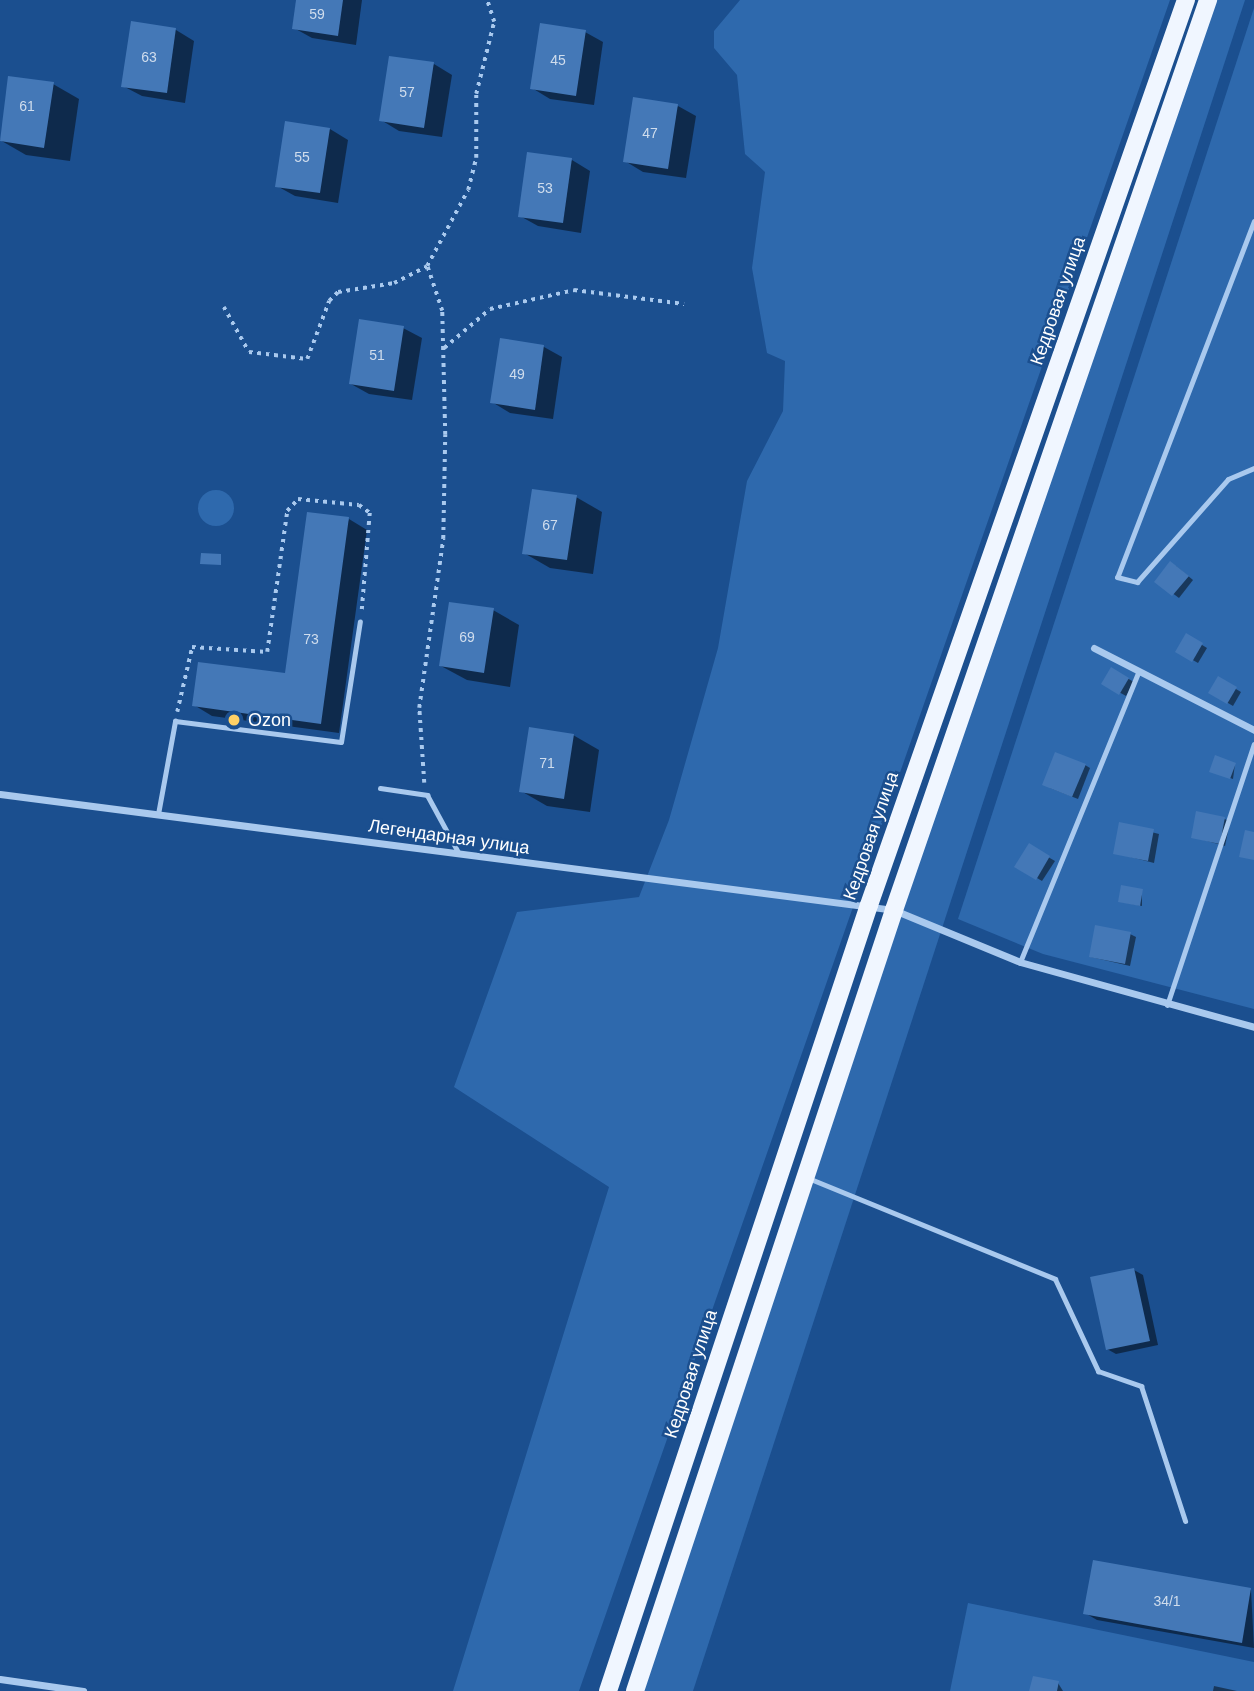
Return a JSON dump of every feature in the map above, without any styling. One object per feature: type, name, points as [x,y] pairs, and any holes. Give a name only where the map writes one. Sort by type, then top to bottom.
[{"type":"main road","name":"Кедровая улица","points":[[608,1691],[869,905],[1186,0]]},
{"type":"main road","points":[[635,1691],[894,910],[1208,0]]},
{"type":"street","points":[[1094,648],[1254,730]]},
{"type":"street","name":"Легендарная улица","points":[[0,794],[869,905],[894,910],[1020,962],[1254,1027]]},
{"type":"street","points":[[0,1679],[83,1691]]},
{"type":"lane","points":[[1254,221],[1117,577],[1137,582],[1228,479],[1254,468]]},
{"type":"lane","points":[[158,814],[175,721],[341,742],[360,621]]},
{"type":"lane","points":[[1020,962],[1139,671]]},
{"type":"lane","points":[[1167,1005],[1254,744]]},
{"type":"lane","points":[[380,788],[427,795],[459,854]]},
{"type":"lane","points":[[806,1177],[1055,1279],[1098,1371],[1141,1386],[1185,1521]]},
{"type":"path","points":[[224,307],[249,352],[307,359],[328,301],[338,292],[394,283],[426,266],[468,190],[476,158],[476,93],[494,22],[487,0]]},
{"type":"path","points":[[426,266],[442,311],[443,348],[443,539],[419,708],[427,795]]},
{"type":"path","points":[[443,348],[490,309],[575,290],[684,304]]},
{"type":"path","points":[[175,721],[192,647],[267,652],[287,510],[298,499],[359,505],[370,513],[360,621]]},
{"type":"shaded area","points":[[740,0],[1170,0],[579,1691],[453,1691],[609,1187],[454,1087],[517,912],[639,897],[669,820],[718,648],[747,481],[783,411],[785,361],[767,353],[752,268],[765,172],[745,154],[737,75],[714,48],[714,31]]},
{"type":"shaded area","points":[[1214,0],[1245,0],[693,1691],[639,1691],[916,861]]},
{"type":"shaded area","points":[[1254,8],[1254,1009],[1043,954],[958,919]]},
{"type":"shaded area","points":[[216,490],[229,495],[234,508],[229,521],[216,526],[203,521],[198,508],[203,495]]},
{"type":"shaded area","points":[[968,1603],[1254,1662],[1254,1691],[950,1691]]},
{"type":"building","points":[[296,0],[343,0],[338,36],[292,29]]},
{"type":"building","points":[[131,21],[176,28],[167,93],[121,87]]},
{"type":"building","points":[[540,23],[586,30],[576,96],[530,89]]},
{"type":"building","points":[[389,56],[434,62],[424,128],[379,121]]},
{"type":"building","points":[[8,76],[54,82],[44,148],[0,141]]},
{"type":"building","points":[[633,97],[678,104],[668,169],[623,162]]},
{"type":"building","points":[[285,121],[330,128],[320,193],[275,187]]},
{"type":"building","points":[[527,152],[572,158],[563,223],[518,217]]},
{"type":"building","points":[[359,319],[404,326],[394,391],[349,384]]},
{"type":"building","points":[[500,338],[544,345],[535,410],[490,403]]},
{"type":"building","points":[[532,489],[577,495],[567,560],[522,554]]},
{"type":"building","points":[[307,512],[349,517],[321,724],[192,706],[198,662],[285,673]]},
{"type":"building","points":[[201,553],[221,554],[221,565],[200,564]]},
{"type":"building","points":[[1170,561],[1189,576],[1172,596],[1154,582]]},
{"type":"building","points":[[449,602],[494,608],[484,673],[439,666]]},
{"type":"building","points":[[1186,633],[1203,643],[1192,662],[1175,652]]},
{"type":"building","points":[[1111,667],[1129,678],[1119,695],[1101,684]]},
{"type":"building","points":[[1218,676],[1237,687],[1227,704],[1208,693]]},
{"type":"building","points":[[529,727],[574,734],[564,799],[519,792]]},
{"type":"building","points":[[1055,752],[1086,764],[1072,797],[1042,785]]},
{"type":"building","points":[[1215,755],[1236,763],[1230,779],[1209,772]]},
{"type":"building","points":[[1196,811],[1225,817],[1220,844],[1191,838]]},
{"type":"building","points":[[1119,822],[1154,829],[1148,861],[1113,854]]},
{"type":"building","points":[[1245,830],[1254,832],[1254,860],[1239,857]]},
{"type":"building","points":[[1029,843],[1050,856],[1036,880],[1014,867]]},
{"type":"building","points":[[1121,885],[1143,889],[1140,906],[1118,902]]},
{"type":"building","points":[[1095,925],[1131,932],[1125,964],[1089,957]]},
{"type":"building","points":[[1134,1268],[1150,1341],[1106,1350],[1090,1277]]},
{"type":"building","points":[[1093,1560],[1251,1588],[1242,1643],[1083,1614]]},
{"type":"building","points":[[1033,1676],[1059,1681],[1057,1691],[1029,1691]]},
{"type":"place","name":"Ozon","points":[[234,720]]}]
